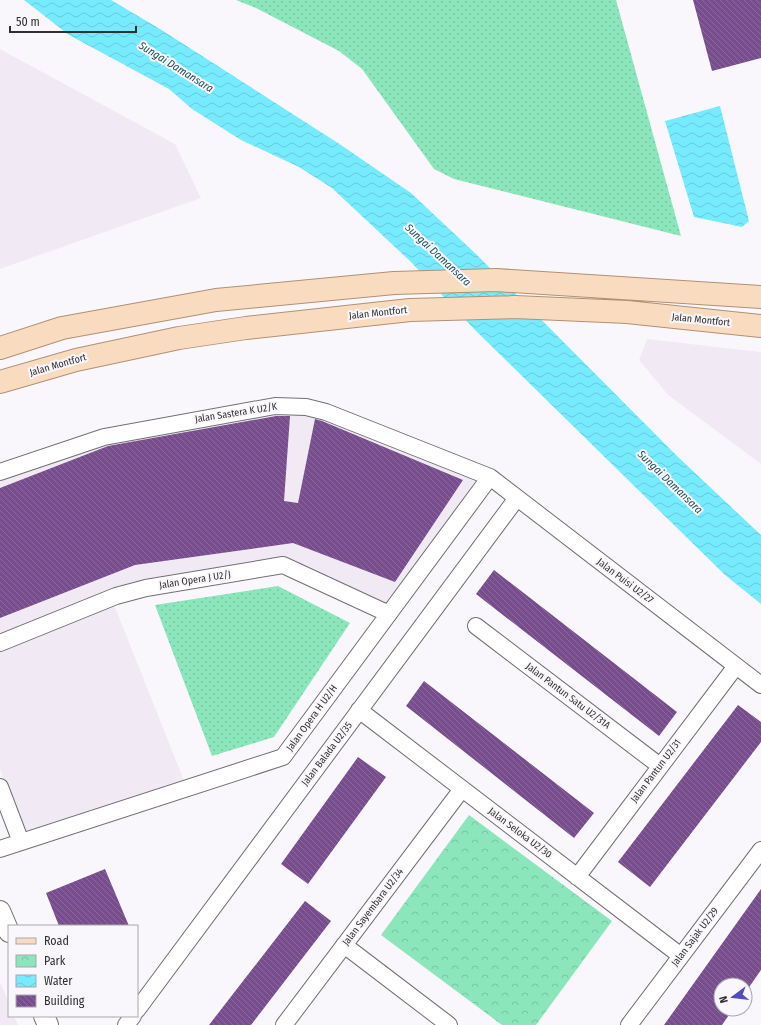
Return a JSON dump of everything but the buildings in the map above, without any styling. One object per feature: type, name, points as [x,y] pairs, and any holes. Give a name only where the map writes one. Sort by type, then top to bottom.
[{"type":"main road","points":[[0,348],[62,328],[216,300],[394,283],[496,280],[761,297]]},
{"type":"main road","name":"Jalan Montfort","points":[[0,382],[76,360],[179,338],[246,328],[410,310],[515,307],[627,312],[761,326]]},
{"type":"street","name":"Jalan Sastera K U2/K","points":[[0,472],[104,437],[275,406],[306,407],[326,412],[490,477]]},
{"type":"street","name":"Jalan Puisi U2/27","points":[[490,477],[761,685]]},
{"type":"street","name":"Jalan Opera H U2/H","points":[[0,849],[283,757],[490,477]]},
{"type":"street","name":"Jalan Balada U2/35","points":[[138,1009],[517,498]]},
{"type":"street","name":"Jalan Opera J U2/J","points":[[0,643],[116,596],[146,588],[283,566],[389,614]]},
{"type":"street","name":"Jalan Pantun Satu U2/31A","points":[[476,626],[660,766]]},
{"type":"street","name":"Jalan Pantun U2/31","points":[[577,877],[736,666]]},
{"type":"street","name":"Jalan Seloka U2/30","points":[[359,710],[681,956]]},
{"type":"street","points":[[0,788],[21,842]]},
{"type":"street","name":"Jalan Sayembara U2/34","points":[[284,1025],[462,789]]},
{"type":"street","name":"Jalan Sajak U2/29","points":[[629,1025],[761,850]]},
{"type":"street","points":[[0,911],[8,930]]},
{"type":"street","points":[[344,945],[449,1025]]},
{"type":"street","points":[[126,1025],[132,1017]]},
{"type":"shaded area","points":[[0,49],[175,144],[201,198],[0,269]]},
{"type":"shaded area","points":[[647,339],[761,352],[761,464],[668,395],[639,360]]},
{"type":"shaded area","points":[[273,412],[311,412],[480,480],[387,607],[279,559],[109,592],[185,783],[25,834],[0,770],[0,480],[101,444]]},
{"type":"shaded area","points":[[0,982],[8,1001],[8,1017],[14,1017],[18,1025],[0,1025]]},
{"type":"green space","points":[[236,0],[616,0],[681,236],[454,179],[434,169],[362,69],[339,51],[256,8]]},
{"type":"green space","points":[[278,586],[350,623],[274,737],[212,756],[155,605]]},
{"type":"green space","points":[[469,815],[612,921],[536,1025],[502,1025],[381,935]]},
{"type":"water","name":"Sungai Damansara","points":[[24,0],[111,0],[160,29],[341,145],[411,193],[477,255],[677,456],[761,535],[761,604],[725,575],[475,330],[411,262],[332,188],[299,167],[241,140],[192,109],[169,89],[69,35]]},
{"type":"water","points":[[720,106],[749,221],[742,227],[694,217],[665,121]]}]
